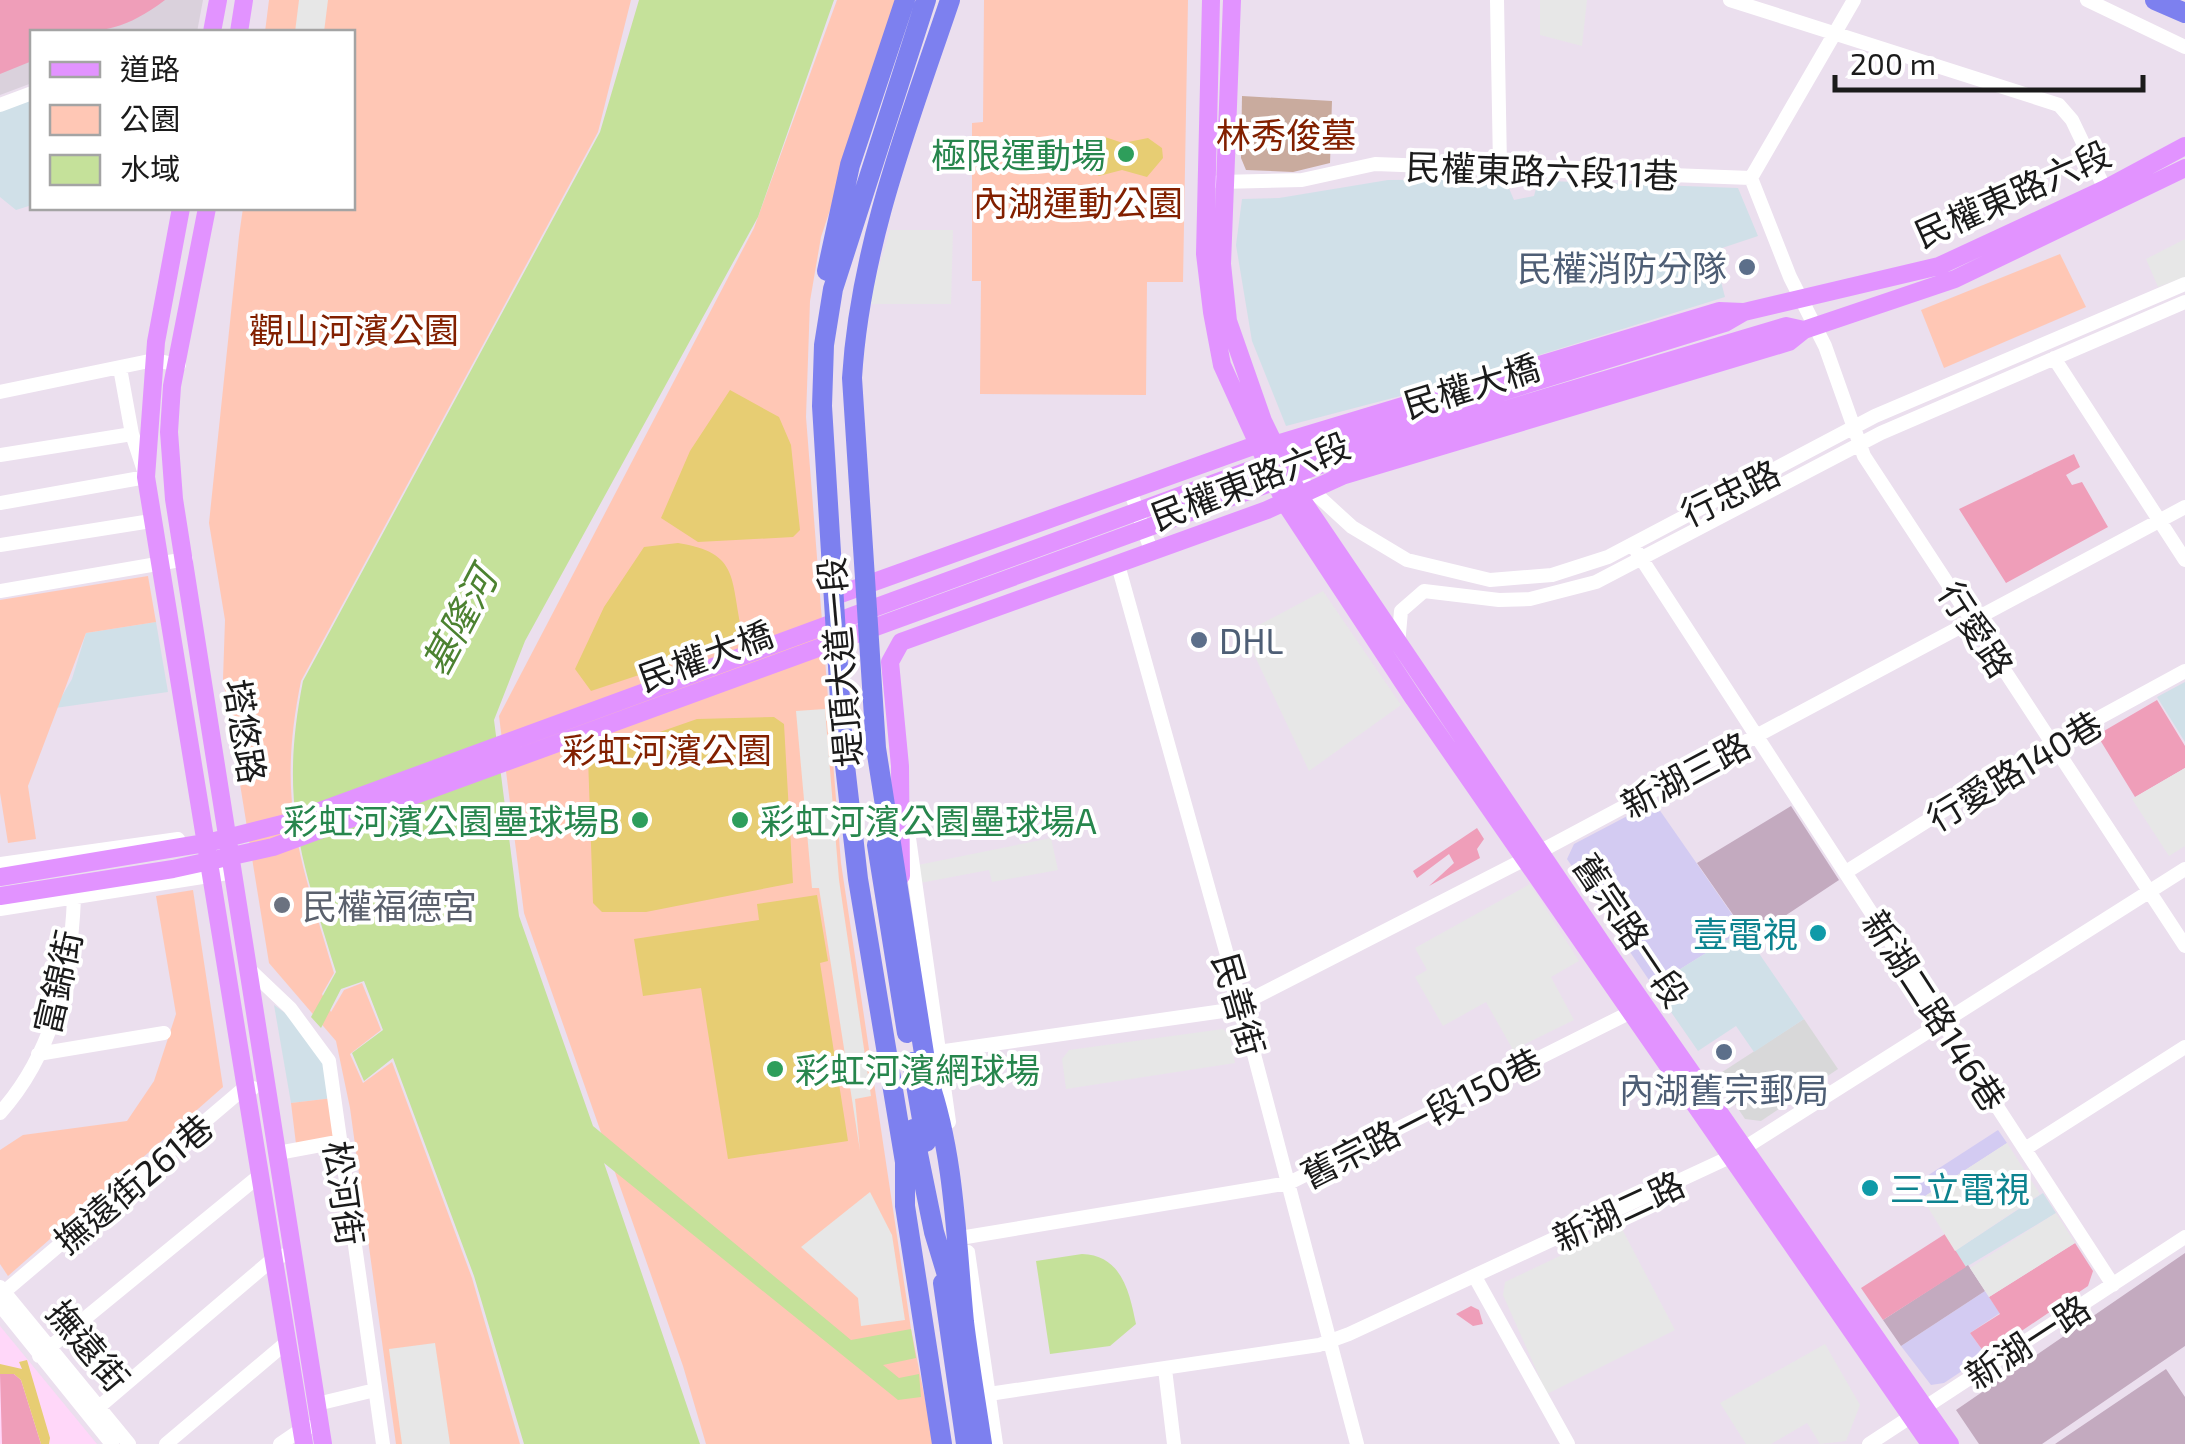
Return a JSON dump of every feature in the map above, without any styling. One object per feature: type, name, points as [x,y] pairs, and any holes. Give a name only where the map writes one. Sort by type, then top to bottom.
[{"type":"highway","points":[[824,345],[825,292],[835,222],[905,0]]},
{"type":"highway","name":"堤頂大道一段","points":[[926,0],[846,242],[824,345],[822,406],[841,698],[858,880],[905,1162],[964,1441]]},
{"type":"highway","name":"堤頂大道一段","points":[[950,0],[894,166],[856,322],[854,451],[876,748],[928,1079],[925,1106],[964,1441]]},
{"type":"highway","points":[[2155,0],[2185,13]]},
{"type":"highway","points":[[841,698],[867,792],[933,1188],[986,1376],[996,1444]]},
{"type":"highway","points":[[876,748],[867,792],[876,904],[924,1186],[969,1350],[964,1441]]},
{"type":"main road","points":[[212,30],[218,0]]},
{"type":"main road","points":[[239,30],[244,0]]},
{"type":"main road","points":[[1211,0],[1205,254],[1218,347],[1265,445]]},
{"type":"main road","points":[[1232,0],[1222,264],[1228,321],[1265,445]]},
{"type":"main road","name":"民權東路六段","points":[[1649,356],[1744,312],[1939,266],[2105,189],[2185,146]]},
{"type":"main road","name":"民權東路六段","points":[[899,886],[904,862],[890,662],[902,642],[1152,553],[1372,467],[1790,342],[1810,329],[1955,279],[2185,168]]},
{"type":"main road","name":"塔悠路","points":[[181,210],[154,360],[146,477],[243,1090],[288,1342],[312,1435]]},
{"type":"main road","name":"塔悠路","points":[[207,210],[168,432],[174,499],[317,1404],[312,1435]]},
{"type":"main road","name":"民權東路六段","points":[[835,596],[1265,445],[1719,310],[1744,312]]},
{"type":"main road","name":"民權東路六段","points":[[1649,356],[1786,326],[1810,329]]},
{"type":"main road","name":"民權大橋","points":[[0,877],[212,842],[290,822],[1252,469],[1649,356]]},
{"type":"main road","name":"民權大橋","points":[[0,896],[173,869],[273,847],[1296,474],[1649,356]]},
{"type":"main road","name":"舊宗路一段","points":[[1265,445],[1286,466],[1299,497],[1398,645],[1631,1012],[1737,1153]]},
{"type":"main road","name":"舊宗路一段","points":[[1265,445],[1532,855],[1919,1413],[1950,1444]]},
{"type":"main road","name":"舊宗路一段","points":[[1919,1413],[1930,1444]]},
{"type":"street","points":[[1497,0],[1500,166]]},
{"type":"street","points":[[1730,0],[2059,106],[2072,120],[2105,189]]},
{"type":"street","points":[[1800,297],[1751,178],[1854,0]]},
{"type":"street","points":[[2087,0],[2185,46]]},
{"type":"street","points":[[0,106],[30,94]]},
{"type":"street","name":"民權東路六段11巷","points":[[1206,182],[1302,180],[1376,164],[1751,178]]},
{"type":"street","name":"行忠路","points":[[1299,497],[1383,549],[1431,569],[1461,576],[1519,580],[1552,575],[1583,567],[1632,545],[1854,428],[2044,341],[2185,284]]},
{"type":"street","name":"行愛路","points":[[1800,297],[1859,445],[2185,946]]},
{"type":"street","name":"行忠路","points":[[1398,645],[1401,611],[1424,591],[1499,600],[1530,599],[1596,582],[1859,445],[2185,302]]},
{"type":"street","points":[[2054,358],[2185,560]]},
{"type":"street","points":[[0,392],[154,360],[178,365]]},
{"type":"street","points":[[0,503],[146,477],[132,434],[120,368]]},
{"type":"street","points":[[1356,420],[1372,467]]},
{"type":"street","points":[[0,455],[132,434]]},
{"type":"street","points":[[1130,490],[1152,553]]},
{"type":"street","name":"新湖三路","points":[[938,1052],[1241,1005],[1532,855],[2185,507]]},
{"type":"street","points":[[0,545],[151,521]]},
{"type":"street","name":"新湖二路146巷","points":[[1632,545],[2113,1285]]},
{"type":"street","points":[[0,590],[186,560]]},
{"type":"street","name":"民善街","points":[[1118,565],[1241,1005],[1357,1444]]},
{"type":"street","name":"行愛路140巷","points":[[1846,872],[2052,743],[2185,671]]},
{"type":"street","name":"堤頂大道一段","points":[[900,766],[996,1444]]},
{"type":"street","points":[[0,863],[228,832]]},
{"type":"street","name":"新湖二路","points":[[988,1394],[1331,1341],[1737,1153],[2185,869]]},
{"type":"street","points":[[0,909],[234,872]]},
{"type":"street","name":"富錦街","points":[[0,1113],[22,1088],[38,1054],[68,964],[74,898]]},
{"type":"street","name":"松河街","points":[[250,970],[290,1008],[329,1061],[383,1444]]},
{"type":"street","name":"舊宗路一段150巷","points":[[966,1237],[1289,1183],[1631,1012]]},
{"type":"street","points":[[38,1054],[164,1033]]},
{"type":"street","points":[[2025,1149],[2185,1047]]},
{"type":"street","name":"撫遠街261巷","points":[[1,1295],[243,1090],[268,1085]]},
{"type":"street","points":[[278,1153],[338,1142]]},
{"type":"street","points":[[43,1352],[260,1176]]},
{"type":"street","name":"新湖一路","points":[[1868,1444],[2185,1237]]},
{"type":"street","points":[[98,1407],[274,1258],[294,1254]]},
{"type":"street","points":[[1475,1276],[1568,1444]]},
{"type":"street","name":"撫遠街","points":[[1,1295],[112,1444]]},
{"type":"street","points":[[166,1444],[288,1342]]},
{"type":"street","name":"撫遠街","points":[[43,1352],[129,1444]]},
{"type":"street","points":[[1165,1369],[1174,1444]]},
{"type":"street","points":[[317,1404],[374,1390]]},
{"type":"street","points":[[280,1444],[312,1435]]},
{"type":"shaded area","points":[[0,0],[203,0],[197,30],[30,30],[30,84],[0,95]]},
{"type":"shaded area","points":[[0,0],[165,0],[132,21],[102,30],[30,30],[30,62],[0,74]]},
{"type":"shaded area","points":[[299,0],[328,0],[324,30],[295,30]]},
{"type":"shaded area","points":[[1540,0],[1587,0],[1582,46],[1540,35]]},
{"type":"shaded area","points":[[30,101],[30,206],[16,210],[0,197],[0,111]]},
{"type":"shaded area","points":[[1505,179],[1514,200],[1534,196],[1537,185],[1549,181],[1738,188],[1758,236],[1713,251],[1725,297],[1450,383],[1286,426],[1252,341],[1236,245],[1242,199],[1279,198],[1388,180]]},
{"type":"shaded area","points":[[890,230],[953,230],[951,304],[868,304]]},
{"type":"shaded area","points":[[2185,239],[2185,277],[2158,287],[2146,259]]},
{"type":"shaded area","points":[[2074,454],[2080,467],[2066,475],[2072,485],[2082,482],[2108,527],[2006,583],[1959,509]]},
{"type":"shaded area","points":[[1323,591],[1401,705],[1309,771],[1244,633]]},
{"type":"shaded area","points":[[156,622],[168,692],[55,708],[72,679],[86,633]]},
{"type":"shaded area","points":[[2185,682],[2185,742],[2157,697]]},
{"type":"shaded area","points":[[2157,700],[2185,746],[2185,768],[2135,797],[2097,735]]},
{"type":"shaded area","points":[[825,709],[839,880],[871,1096],[855,1099],[860,1151],[819,888],[812,888],[796,711]]},
{"type":"shaded area","points":[[2185,768],[2185,846],[2169,856],[2132,799]]},
{"type":"shaded area","points":[[1654,802],[1743,930],[1653,986],[1567,859],[1574,844]]},
{"type":"shaded area","points":[[1791,806],[1839,880],[1750,939],[1697,863]]},
{"type":"shaded area","points":[[1477,828],[1484,839],[1477,849],[1480,858],[1429,886],[1454,863],[1449,854],[1417,878],[1413,871]]},
{"type":"shaded area","points":[[1051,838],[1058,870],[992,882],[989,870],[920,883],[918,865]]},
{"type":"shaded area","points":[[1530,884],[1579,961],[1551,977],[1574,1020],[1513,1050],[1486,1002],[1443,1026],[1415,977],[1427,970],[1415,948]]},
{"type":"shaded area","points":[[1743,930],[1804,1019],[1754,1052],[1736,1026],[1698,1051],[1653,986]]},
{"type":"shaded area","points":[[274,1005],[295,1020],[324,1056],[333,1098],[291,1103]]},
{"type":"shaded area","points":[[1804,1019],[1838,1069],[1761,1121],[1745,1119],[1716,1076]]},
{"type":"shaded area","points":[[1223,1029],[1230,1036],[1235,1063],[1066,1089],[1062,1059],[1069,1050]]},
{"type":"shaded area","points":[[1998,1130],[2007,1143],[1922,1198],[1913,1185]]},
{"type":"shaded area","points":[[2007,1143],[2040,1194],[1955,1251],[1922,1198]]},
{"type":"shaded area","points":[[870,1192],[892,1235],[905,1320],[861,1326],[858,1298],[801,1247]]},
{"type":"shaded area","points":[[2043,1193],[2056,1213],[1966,1267],[1955,1251]]},
{"type":"shaded area","points":[[2056,1213],[2075,1243],[1989,1297],[1970,1268]]},
{"type":"shaded area","points":[[1621,1227],[1675,1330],[1547,1394],[1503,1295],[1505,1282]]},
{"type":"shaded area","points":[[1945,1234],[1966,1267],[1883,1320],[1861,1288]]},
{"type":"shaded area","points":[[2075,1243],[2093,1271],[2088,1286],[1986,1355],[1970,1333],[2000,1314],[1989,1297]]},
{"type":"shaded area","points":[[2185,1253],[2185,1346],[2042,1444],[1979,1444],[1956,1410]]},
{"type":"shaded area","points":[[1968,1265],[1985,1291],[1901,1346],[1883,1320]]},
{"type":"shaded area","points":[[1985,1291],[2000,1313],[1970,1333],[1986,1355],[1944,1383],[1931,1385],[1901,1346]]},
{"type":"shaded area","points":[[1471,1306],[1479,1310],[1483,1324],[1473,1326],[1456,1314]]},
{"type":"shaded area","points":[[0,1326],[97,1444],[0,1444]]},
{"type":"shaded area","points":[[435,1343],[450,1444],[402,1444],[389,1349]]},
{"type":"shaded area","points":[[1825,1344],[1860,1405],[1846,1441],[1820,1444],[1807,1423],[1771,1444],[1746,1444],[1720,1403]]},
{"type":"shaded area","points":[[2166,1369],[2185,1397],[2185,1444],[2055,1444]]},
{"type":"shaded area","points":[[0,1374],[14,1374],[21,1380],[41,1444],[2,1444]]},
{"type":"green space","name":"觀山河濱公園","points":[[269,0],[631,0],[598,132],[301,681],[291,762],[295,829],[334,973],[322,994],[331,1012],[344,990],[362,983],[381,1030],[350,1054],[363,1083],[392,1062],[472,1278],[520,1444],[396,1444],[350,1108],[336,1041],[269,963],[223,679],[225,620],[209,523],[243,210],[355,210],[355,30],[265,30]]},
{"type":"green space","name":"彩虹河濱公園","points":[[837,0],[900,0],[821,237],[810,301],[806,417],[841,863],[911,1329],[934,1444],[706,1444],[683,1366],[524,913],[499,716],[754,228]]},
{"type":"green space","name":"內湖運動公園","points":[[984,0],[1188,0],[1183,282],[1147,282],[1146,395],[980,394],[981,281],[972,281],[972,123],[983,122]]},
{"type":"green space","name":"林秀俊墓","points":[[1242,96],[1332,101],[1330,163],[1293,172],[1246,170],[1241,158]]},
{"type":"green space","points":[[1021,136],[1057,145],[1063,157],[1056,170],[1041,172],[1011,159],[1009,144]]},
{"type":"green space","name":"極限運動場","points":[[1102,136],[1123,143],[1148,138],[1162,148],[1163,158],[1147,177],[1122,170],[1099,176],[1091,171],[1088,157]]},
{"type":"green space","points":[[2060,254],[2086,307],[1944,368],[1921,310]]},
{"type":"green space","points":[[730,390],[779,417],[791,445],[800,530],[793,537],[698,542],[661,518],[690,451]]},
{"type":"green space","points":[[678,543],[712,554],[729,571],[742,632],[738,642],[591,691],[575,669],[604,607],[644,547]]},
{"type":"green space","points":[[148,576],[156,622],[86,633],[28,786],[36,839],[8,843],[0,793],[0,600]]},
{"type":"green space","points":[[774,717],[784,724],[793,883],[646,912],[602,912],[593,903],[588,757],[697,719]]},
{"type":"green space","points":[[193,890],[223,1087],[8,1276],[0,1264],[0,1150],[23,1135],[127,1121],[154,1081],[176,1014],[156,896]]},
{"type":"green space","name":"彩虹河濱網球場","points":[[817,895],[828,961],[820,963],[848,1141],[728,1159],[701,988],[643,996],[634,939],[759,920],[757,904]]},
{"type":"green space","points":[[333,1098],[338,1139],[296,1144],[291,1103]]},
{"type":"green space","points":[[27,1360],[49,1444],[41,1444],[21,1380],[14,1374],[0,1374],[0,1364],[22,1369],[19,1362]]},
{"type":"water","name":"基隆河","points":[[639,0],[834,0],[758,217],[525,641],[494,720],[519,916],[593,1126],[851,1340],[911,1329],[916,1358],[883,1365],[899,1378],[919,1374],[921,1397],[898,1400],[604,1163],[700,1444],[524,1444],[474,1276],[393,1058],[364,1081],[352,1053],[383,1030],[364,981],[341,989],[321,1028],[311,1017],[336,972],[297,830],[293,762],[296,724],[303,681],[600,132]]},
{"type":"water","points":[[1082,1254],[1096,1256],[1116,1269],[1127,1290],[1136,1324],[1110,1346],[1050,1354],[1036,1261]]},
{"type":"place","name":"極限運動場","points":[[1126,154]]},
{"type":"place","name":"民權消防分隊","points":[[1747,267]]},
{"type":"place","name":"DHL","points":[[1199,640]]},
{"type":"place","name":"彩虹河濱公園壘球場B","points":[[640,820]]},
{"type":"place","name":"彩虹河濱公園壘球場A","points":[[740,820]]},
{"type":"place","name":"民權福德宮","points":[[282,905]]},
{"type":"place","name":"壹電視","points":[[1818,933]]},
{"type":"place","name":"內湖舊宗郵局","points":[[1724,1052]]},
{"type":"place","name":"彩虹河濱網球場","points":[[775,1069]]},
{"type":"place","name":"三立電視","points":[[1870,1188]]}]
